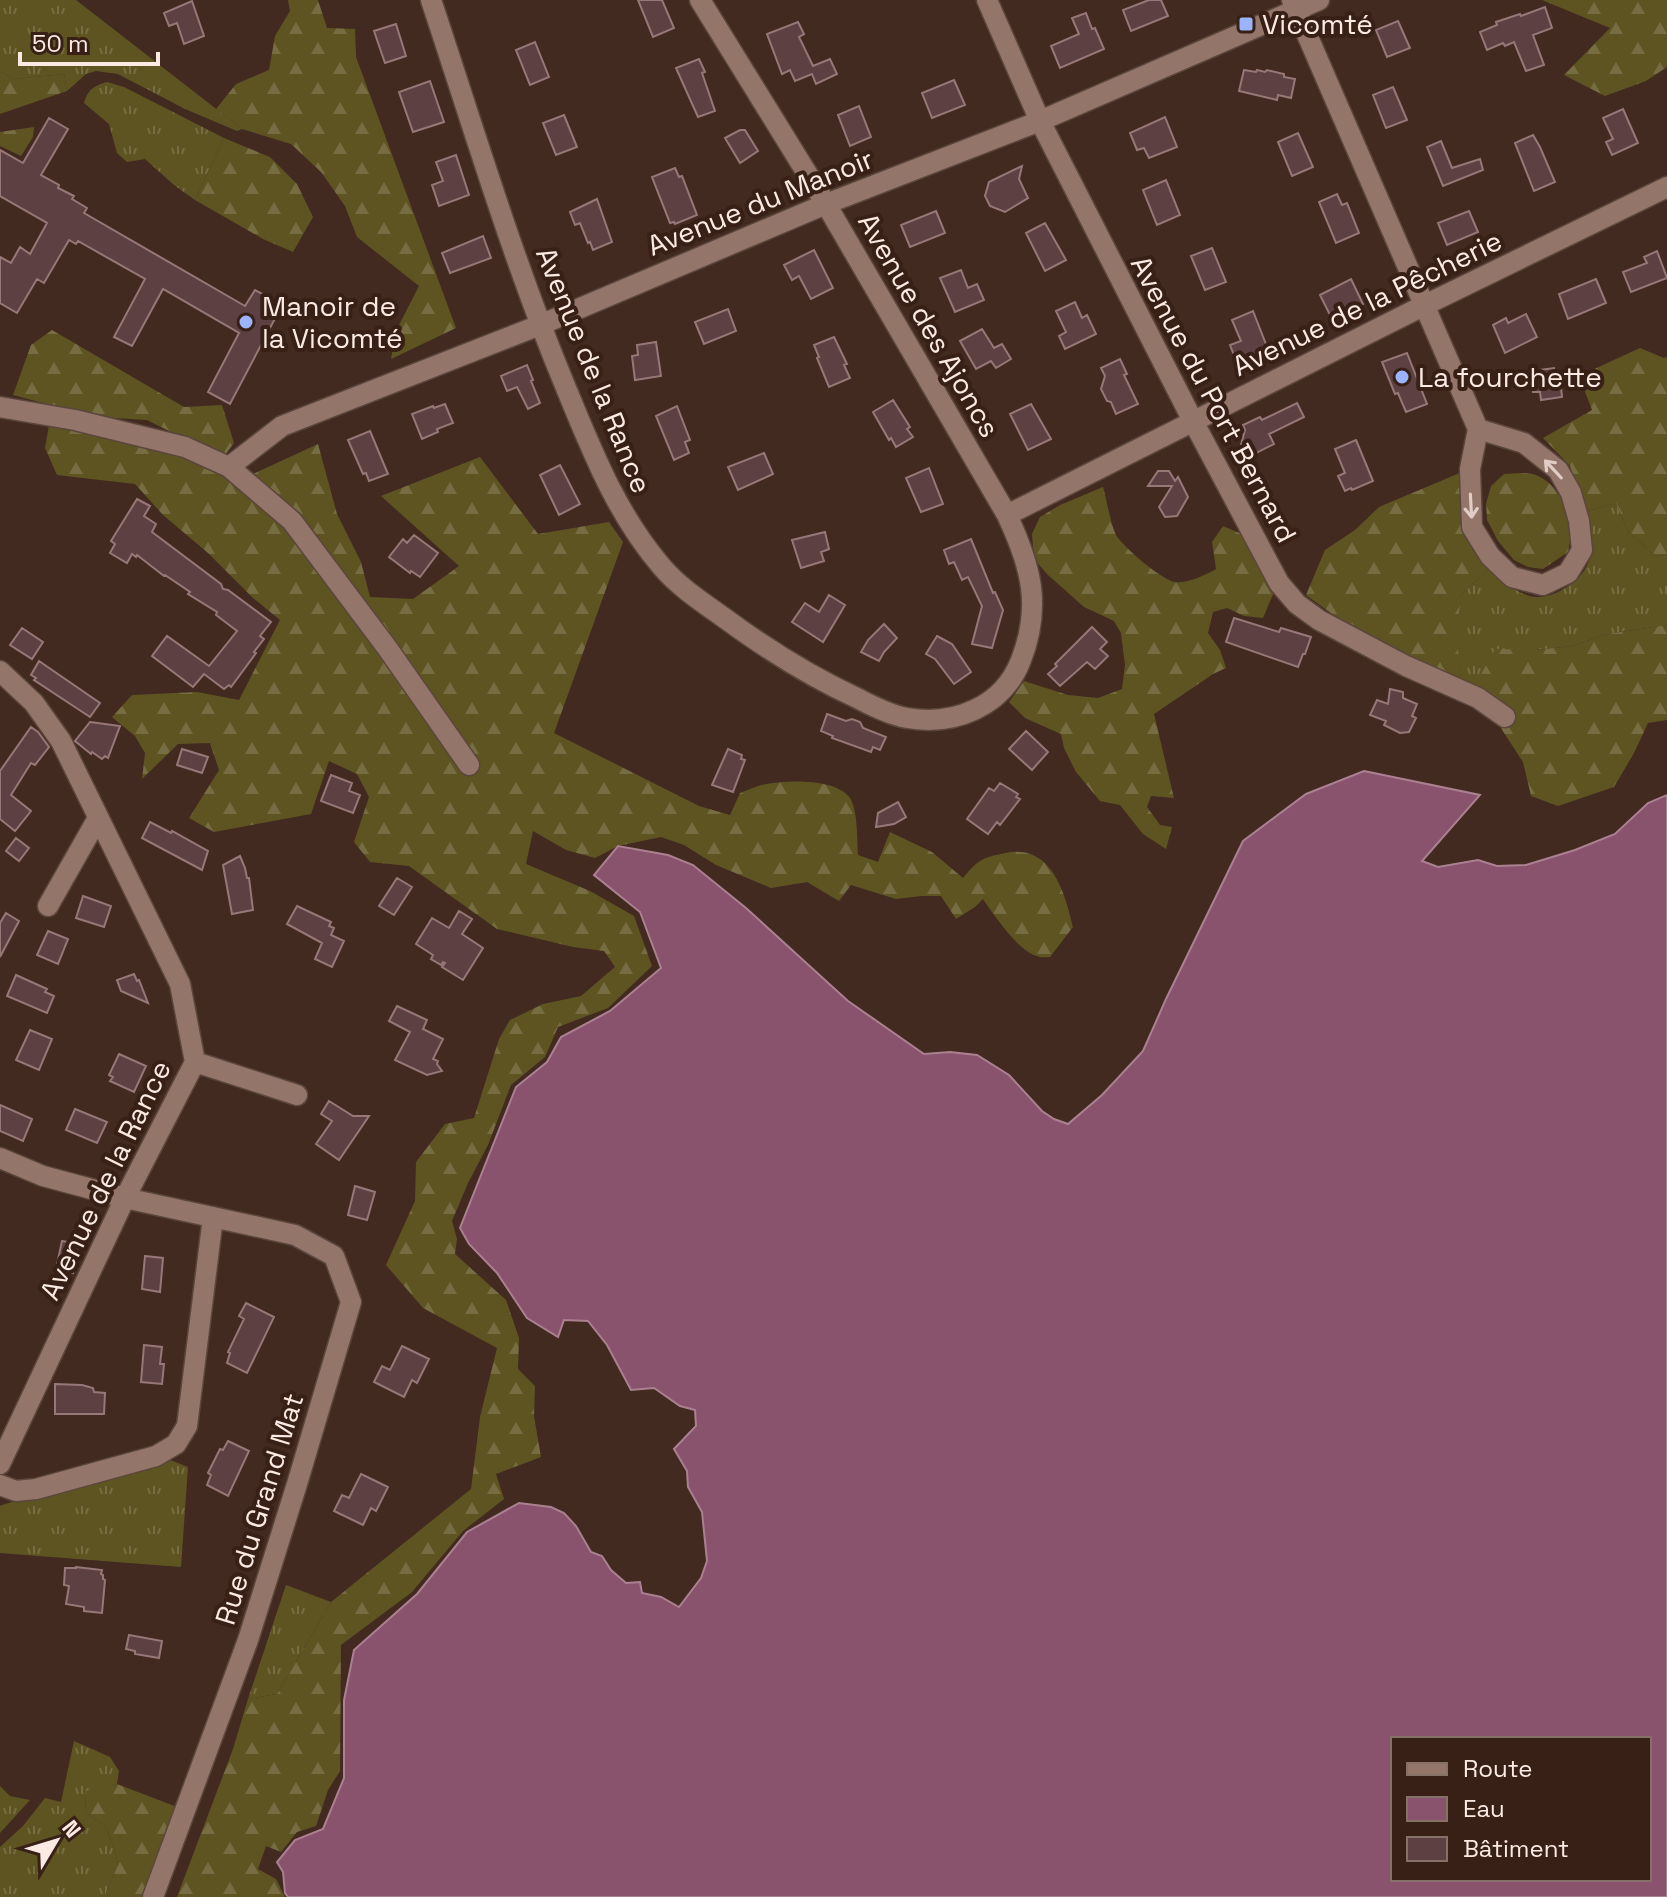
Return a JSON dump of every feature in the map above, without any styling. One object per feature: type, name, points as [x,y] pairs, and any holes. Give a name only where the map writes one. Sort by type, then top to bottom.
[{"type":"street","name":"Avenue de la Rance","points":[[431,0],[540,325],[582,427],[621,511],[642,543],[693,596],[810,675],[873,706],[905,717],[931,720],[955,717],[977,710],[995,698],[1008,684],[1026,645],[1031,619],[1029,568],[1007,515]]},
{"type":"street","name":"Avenue des Ajoncs","points":[[700,0],[826,204],[1007,515]]},
{"type":"street","name":"Avenue du Port Bernard","points":[[987,0],[1040,121],[1279,583],[1297,604],[1319,620],[1406,666],[1478,698],[1505,717]]},
{"type":"street","name":"Avenue du Manoir","points":[[229,467],[282,426],[540,325],[826,204],[1040,121],[1294,5],[1319,0]]},
{"type":"street","points":[[1294,5],[1478,429],[1470,469],[1472,527],[1490,556],[1512,577],[1543,585],[1568,573],[1582,550],[1579,521],[1571,493],[1558,470],[1524,443],[1478,429]]},
{"type":"street","name":"Avenue de la Pêcherie","points":[[1007,515],[1667,187]]},
{"type":"street","points":[[0,407],[75,420],[185,447],[229,467],[292,521],[469,765]]},
{"type":"street","name":"Avenue de la Rance","points":[[0,671],[34,703],[61,741],[180,984],[195,1062],[125,1198],[0,1464]]},
{"type":"street","points":[[48,906],[98,818]]},
{"type":"street","points":[[195,1062],[297,1095]]},
{"type":"street","name":"Rue du Grand Mat","points":[[0,1158],[43,1176],[125,1198],[295,1235],[334,1256],[351,1302],[248,1640],[153,1897]]},
{"type":"street","points":[[0,1485],[16,1491],[36,1489],[156,1456],[176,1444],[187,1426],[213,1217]]},
{"type":"green space","points":[[0,0],[76,0],[242,129],[237,131],[185,109],[118,74],[96,71],[86,74],[67,91],[64,74],[14,79],[0,71]]},
{"type":"green space","points":[[288,0],[318,0],[327,28],[355,29],[356,57],[456,328],[391,359],[396,331],[419,286],[357,237],[345,206],[321,172],[291,144],[242,129],[216,109],[236,84],[269,70],[275,36],[290,11]]},
{"type":"green space","points":[[1542,0],[1667,0],[1667,67],[1646,81],[1605,96],[1564,75],[1610,28]]},
{"type":"green space","points":[[0,71],[14,79],[64,74],[67,91],[0,114]]},
{"type":"green space","points":[[107,82],[124,87],[224,138],[195,200],[145,159],[127,162],[117,153],[109,124],[84,103],[92,89]]},
{"type":"green space","points":[[34,127],[33,137],[21,156],[0,146],[0,132]]},
{"type":"green space","points":[[224,138],[270,157],[297,184],[313,217],[293,252],[263,239],[195,200]]},
{"type":"green space","points":[[52,330],[184,407],[222,405],[234,443],[223,458],[147,420],[96,417],[13,395],[31,345]]},
{"type":"green space","points":[[1640,348],[1667,357],[1667,554],[1656,557],[1628,531],[1616,503],[1584,512],[1570,466],[1543,438],[1592,410],[1579,376]]},
{"type":"green space","points":[[49,425],[76,426],[253,474],[318,444],[337,514],[361,562],[370,597],[413,599],[459,566],[381,496],[480,457],[538,534],[609,522],[623,542],[554,733],[699,806],[730,815],[740,793],[758,786],[807,782],[832,786],[843,791],[853,804],[858,855],[878,862],[890,832],[932,852],[963,878],[977,863],[990,856],[1021,852],[1034,855],[1053,873],[1073,927],[1050,957],[1040,957],[1015,940],[983,899],[956,919],[941,896],[896,899],[851,885],[839,901],[807,882],[771,888],[716,865],[684,845],[661,837],[618,846],[595,858],[566,850],[533,831],[526,864],[590,891],[634,916],[652,966],[608,1008],[558,1027],[545,1057],[511,1085],[488,1145],[452,1221],[457,1239],[455,1254],[506,1300],[519,1338],[518,1369],[535,1386],[534,1416],[541,1457],[496,1474],[504,1499],[463,1531],[412,1592],[341,1645],[340,1771],[328,1790],[316,1826],[297,1832],[281,1852],[266,1846],[258,1869],[276,1879],[285,1897],[177,1897],[233,1749],[248,1699],[277,1694],[331,1602],[471,1489],[480,1417],[497,1348],[423,1308],[386,1265],[415,1201],[416,1162],[445,1124],[474,1118],[499,1039],[510,1020],[543,1004],[581,996],[615,967],[604,951],[497,929],[409,866],[370,862],[354,842],[369,797],[357,774],[329,761],[311,814],[214,832],[189,818],[219,770],[210,743],[178,744],[142,779],[145,753],[135,736],[112,717],[132,695],[197,692],[239,700],[280,620],[163,515],[135,484],[57,475],[45,448]]},
{"type":"green space","points":[[1462,472],[1490,568],[1462,594],[1456,629],[1461,681],[1364,637],[1306,595],[1325,550],[1355,530],[1379,507]]},
{"type":"green space","points":[[1504,474],[1529,474],[1544,479],[1565,507],[1571,533],[1568,552],[1543,569],[1528,567],[1514,560],[1498,541],[1487,520],[1486,504],[1491,486]]},
{"type":"green space","points":[[1103,487],[1116,535],[1160,575],[1179,582],[1216,569],[1212,542],[1223,526],[1244,535],[1274,592],[1263,618],[1244,616],[1227,608],[1213,612],[1208,633],[1220,650],[1226,668],[1154,714],[1174,798],[1151,796],[1147,807],[1160,825],[1172,827],[1166,849],[1143,834],[1120,805],[1100,801],[1076,772],[1061,734],[1025,718],[1009,702],[1024,681],[1068,695],[1098,698],[1122,689],[1125,665],[1121,633],[1114,621],[1084,607],[1034,559],[1032,534],[1040,517]]},
{"type":"green space","points":[[1616,503],[1628,531],[1656,557],[1667,554],[1667,625],[1607,634],[1572,646],[1535,650],[1474,687],[1461,681],[1455,628],[1462,594],[1490,568],[1513,588],[1530,596],[1545,596],[1560,591],[1580,576],[1590,558],[1591,536],[1584,512]]},
{"type":"green space","points":[[1667,625],[1667,720],[1648,723],[1614,787],[1558,806],[1531,796],[1523,762],[1474,687],[1495,649],[1535,650],[1572,646],[1607,634]]},
{"type":"green space","points":[[154,1460],[170,1460],[188,1467],[181,1567],[0,1553],[0,1506]]},
{"type":"green space","points":[[286,1585],[331,1602],[277,1694],[248,1699]]},
{"type":"green space","points":[[74,1741],[110,1757],[119,1771],[117,1784],[86,1792],[85,1812],[105,1826],[118,1864],[106,1893],[111,1897],[0,1897],[0,1847],[23,1826],[45,1798],[61,1802]]},
{"type":"green space","points":[[117,1784],[177,1807],[146,1897],[111,1897],[106,1893],[118,1864],[114,1848],[105,1826],[85,1812],[86,1791]]},
{"type":"green space","points":[[0,1786],[10,1796],[30,1800],[0,1833]]},
{"type":"water","points":[[1364,771],[1480,795],[1422,861],[1438,867],[1478,860],[1497,866],[1526,865],[1575,850],[1615,834],[1648,803],[1667,795],[1667,1897],[288,1897],[283,1872],[277,1862],[295,1840],[323,1829],[344,1778],[344,1700],[354,1650],[417,1594],[467,1532],[519,1503],[551,1507],[564,1513],[576,1526],[591,1552],[602,1556],[611,1570],[626,1583],[640,1582],[642,1593],[661,1597],[679,1607],[701,1578],[707,1561],[702,1512],[688,1487],[687,1471],[674,1449],[696,1426],[695,1410],[680,1406],[654,1388],[631,1390],[607,1345],[588,1321],[564,1320],[558,1337],[527,1318],[497,1273],[469,1244],[460,1228],[516,1087],[547,1062],[561,1037],[610,1011],[661,968],[640,912],[594,875],[618,846],[668,855],[693,865],[746,908],[848,1001],[924,1054],[950,1052],[977,1055],[1009,1075],[1042,1111],[1068,1124],[1102,1095],[1143,1051],[1243,841],[1306,794]]},
{"type":"building","points":[[638,0],[662,0],[674,28],[653,37]]},
{"type":"building","points":[[1149,0],[1161,0],[1168,16],[1131,31],[1123,10]]},
{"type":"building","points":[[192,1],[204,36],[184,44],[177,23],[169,26],[164,13]]},
{"type":"building","points":[[1545,7],[1552,28],[1533,35],[1544,65],[1526,71],[1514,42],[1487,50],[1480,32],[1497,25],[1496,22]]},
{"type":"building","points":[[1086,13],[1104,49],[1060,68],[1051,46],[1079,34],[1072,18]]},
{"type":"building","points":[[1398,21],[1410,48],[1387,57],[1376,30]]},
{"type":"building","points":[[798,22],[804,34],[799,37],[813,66],[830,59],[837,74],[816,84],[812,74],[795,81],[790,70],[782,74],[767,34]]},
{"type":"building","points":[[396,24],[406,56],[385,63],[374,31]]},
{"type":"building","points":[[535,42],[549,77],[530,85],[516,50]]},
{"type":"building","points":[[699,59],[715,111],[698,117],[676,68]]},
{"type":"building","points":[[1244,70],[1267,70],[1295,79],[1291,98],[1278,95],[1277,100],[1239,91]]},
{"type":"building","points":[[954,80],[965,105],[932,118],[922,93]]},
{"type":"building","points":[[430,81],[444,122],[413,132],[399,92]]},
{"type":"building","points":[[1393,87],[1407,120],[1386,128],[1373,95]]},
{"type":"building","points":[[859,106],[871,137],[850,146],[838,115]]},
{"type":"building","points":[[1623,109],[1638,143],[1612,155],[1606,142],[1613,139],[1603,118]]},
{"type":"building","points":[[564,115],[577,147],[556,155],[543,123]]},
{"type":"building","points":[[1165,117],[1177,147],[1149,158],[1144,148],[1137,150],[1130,133]]},
{"type":"building","points":[[49,118],[68,129],[41,175],[74,196],[72,199],[87,208],[84,213],[245,306],[255,290],[270,298],[267,304],[279,311],[230,404],[208,392],[239,333],[163,289],[132,346],[114,337],[145,279],[78,241],[76,244],[69,240],[44,283],[37,279],[17,313],[0,303],[0,257],[11,263],[20,247],[30,254],[47,223],[0,196],[0,150],[23,163]]},
{"type":"building","points":[[745,130],[758,151],[740,163],[725,138]]},
{"type":"building","points":[[1298,133],[1313,167],[1292,176],[1278,142]]},
{"type":"building","points":[[1533,135],[1555,182],[1534,191],[1515,143]]},
{"type":"building","points":[[1441,141],[1452,168],[1480,159],[1483,170],[1443,186],[1427,147]]},
{"type":"building","points":[[456,155],[469,195],[439,206],[432,185],[443,181],[436,162]]},
{"type":"building","points":[[1022,166],[1019,179],[1028,198],[1005,212],[990,206],[985,196],[989,182]]},
{"type":"building","points":[[675,168],[679,177],[682,176],[697,215],[675,224],[670,223],[652,177]]},
{"type":"building","points":[[1166,180],[1180,215],[1157,225],[1143,190]]},
{"type":"building","points":[[1337,194],[1342,205],[1347,203],[1359,233],[1336,243],[1319,202]]},
{"type":"building","points":[[597,199],[612,242],[593,250],[580,223],[575,225],[570,212]]},
{"type":"building","points":[[936,211],[945,233],[910,247],[901,225]]},
{"type":"building","points":[[1469,211],[1478,232],[1447,245],[1438,223]]},
{"type":"building","points":[[1045,223],[1066,260],[1045,271],[1026,233]]},
{"type":"building","points":[[483,236],[491,258],[450,273],[442,253]]},
{"type":"building","points":[[1212,248],[1226,282],[1205,290],[1191,256]]},
{"type":"building","points":[[814,250],[833,288],[811,299],[799,276],[792,280],[784,265]]},
{"type":"building","points":[[1657,251],[1667,278],[1631,292],[1623,272],[1647,263],[1644,257]]},
{"type":"building","points":[[961,270],[968,288],[977,284],[984,300],[955,312],[940,278]]},
{"type":"building","points":[[1351,279],[1363,304],[1332,319],[1320,295]]},
{"type":"building","points":[[1596,279],[1606,303],[1568,319],[1559,294]]},
{"type":"building","points":[[1075,302],[1082,318],[1087,315],[1096,334],[1065,349],[1059,336],[1066,332],[1056,311]]},
{"type":"building","points":[[728,309],[736,331],[704,344],[695,322]]},
{"type":"building","points":[[1253,311],[1269,352],[1237,363],[1230,345],[1241,341],[1232,320]]},
{"type":"building","points":[[1526,314],[1537,337],[1505,353],[1493,325],[1506,318],[1508,323]]},
{"type":"building","points":[[982,329],[994,348],[1002,344],[1011,359],[996,368],[991,361],[976,369],[960,341]]},
{"type":"building","points":[[834,337],[850,378],[829,387],[814,345]]},
{"type":"building","points":[[656,342],[661,376],[635,380],[632,356],[638,355],[637,345]]},
{"type":"building","name":"La fourchette","points":[[1407,353],[1427,404],[1406,412],[1382,362]]},
{"type":"building","points":[[1120,359],[1138,404],[1116,414],[1101,389],[1105,376],[1101,368]]},
{"type":"building","points":[[527,365],[540,403],[528,409],[517,387],[507,391],[501,376]]},
{"type":"building","points":[[1554,368],[1555,377],[1560,377],[1562,397],[1541,400],[1540,392],[1533,392],[1531,371]]},
{"type":"building","points":[[893,400],[913,437],[896,447],[873,412]]},
{"type":"building","points":[[1297,403],[1304,417],[1269,434],[1274,444],[1236,463],[1245,430],[1243,425],[1260,417],[1262,420]]},
{"type":"building","points":[[445,404],[453,423],[422,439],[412,414]]},
{"type":"building","points":[[1031,404],[1051,439],[1028,450],[1010,414]]},
{"type":"building","points":[[677,406],[690,440],[685,442],[689,453],[674,460],[656,416]]},
{"type":"building","points":[[370,431],[388,474],[369,481],[348,440]]},
{"type":"building","points":[[1356,440],[1373,481],[1345,491],[1338,476],[1345,473],[1335,449]]},
{"type":"building","points":[[764,453],[773,474],[738,490],[728,467]]},
{"type":"building","points":[[560,465],[580,504],[559,515],[540,475]]},
{"type":"building","points":[[929,468],[943,504],[921,512],[906,478]]},
{"type":"building","points":[[1158,471],[1169,471],[1175,481],[1178,477],[1188,497],[1177,516],[1165,517],[1159,507],[1172,486],[1148,486]]},
{"type":"building","points":[[137,499],[150,506],[144,516],[156,524],[152,532],[221,584],[223,589],[271,622],[260,636],[264,639],[256,653],[231,687],[229,685],[224,689],[204,674],[193,687],[152,656],[167,636],[209,666],[237,631],[216,615],[217,612],[137,555],[132,554],[127,563],[110,553],[115,544],[111,541]]},
{"type":"building","points":[[825,532],[829,549],[821,552],[824,561],[801,568],[792,540]]},
{"type":"building","points":[[414,535],[438,553],[420,577],[389,557],[403,539],[407,543]]},
{"type":"building","points":[[971,539],[1003,610],[992,648],[972,644],[982,606],[968,577],[962,580],[954,562],[949,564],[944,550]]},
{"type":"building","points":[[829,595],[845,605],[823,642],[792,622],[805,603],[819,612]]},
{"type":"building","points":[[1234,618],[1279,632],[1281,628],[1311,637],[1298,667],[1226,642]]},
{"type":"building","points":[[884,624],[897,638],[879,661],[861,652]]},
{"type":"building","points":[[1092,627],[1107,642],[1100,649],[1108,656],[1095,669],[1087,662],[1060,686],[1048,674]]},
{"type":"building","points":[[22,628],[43,642],[32,659],[10,645]]},
{"type":"building","points":[[937,636],[952,644],[971,672],[954,684],[935,659],[926,654]]},
{"type":"building","points":[[39,661],[100,703],[90,717],[34,680],[36,678],[31,675]]},
{"type":"building","points":[[1390,689],[1403,692],[1403,698],[1417,704],[1412,716],[1416,718],[1409,732],[1400,733],[1384,725],[1386,721],[1370,715],[1377,700],[1388,704]]},
{"type":"building","points":[[827,714],[860,722],[863,728],[886,737],[880,750],[873,747],[871,752],[821,731]]},
{"type":"building","points":[[90,722],[120,726],[108,758],[91,754],[75,741]]},
{"type":"building","points":[[31,727],[49,747],[35,765],[31,763],[11,795],[31,811],[15,831],[0,819],[0,771]]},
{"type":"building","points":[[1026,731],[1048,752],[1032,770],[1009,749]]},
{"type":"building","points":[[182,749],[208,757],[202,773],[177,765]]},
{"type":"building","points":[[728,749],[742,755],[741,759],[745,760],[733,792],[712,785]]},
{"type":"building","points":[[331,775],[352,783],[349,791],[360,795],[353,813],[321,801]]},
{"type":"building","points":[[1000,783],[1018,794],[1016,797],[1020,799],[1000,825],[997,822],[988,834],[967,819],[989,788],[994,791]]},
{"type":"building","points":[[898,802],[906,817],[894,824],[876,827],[878,813]]},
{"type":"building","points":[[150,822],[208,851],[202,870],[142,838]]},
{"type":"building","points":[[16,838],[29,848],[19,861],[6,851]]},
{"type":"building","points":[[240,856],[249,878],[253,910],[232,914],[223,865]]},
{"type":"building","points":[[397,878],[412,887],[394,915],[379,906]]},
{"type":"building","points":[[83,896],[111,906],[104,927],[76,918]]},
{"type":"building","points":[[297,906],[331,922],[329,926],[334,928],[331,935],[344,941],[332,967],[315,959],[322,943],[287,924]]},
{"type":"building","points":[[459,911],[472,919],[462,934],[483,948],[463,980],[442,967],[445,963],[441,965],[431,959],[433,955],[416,944],[432,918],[449,928]]},
{"type":"building","points":[[6,913],[19,921],[0,957],[0,923]]},
{"type":"building","points":[[48,931],[68,939],[58,964],[37,955]]},
{"type":"building","points":[[134,974],[148,1003],[121,991],[117,980]]},
{"type":"building","points":[[16,975],[47,989],[45,992],[54,996],[47,1013],[7,996]]},
{"type":"building","points":[[397,1006],[427,1020],[423,1029],[443,1039],[433,1059],[438,1061],[442,1071],[427,1075],[395,1060],[410,1032],[389,1021]]},
{"type":"building","points":[[30,1030],[52,1039],[39,1070],[16,1060]]},
{"type":"building","points":[[119,1054],[146,1066],[134,1092],[110,1081],[113,1077],[109,1075]]},
{"type":"building","points":[[329,1101],[353,1116],[369,1116],[339,1160],[316,1144],[332,1121],[321,1114]]},
{"type":"building","points":[[0,1105],[32,1119],[23,1141],[0,1131]]},
{"type":"building","points":[[75,1109],[107,1122],[97,1143],[66,1130]]},
{"type":"building","points":[[355,1186],[375,1192],[367,1220],[348,1215]]},
{"type":"building","points":[[62,1241],[79,1244],[73,1273],[56,1269]]},
{"type":"building","points":[[145,1256],[163,1258],[160,1292],[142,1289]]},
{"type":"building","points":[[246,1303],[274,1317],[247,1373],[227,1363],[228,1352],[244,1319],[239,1316]]},
{"type":"building","points":[[144,1345],[162,1347],[162,1384],[141,1382]]},
{"type":"building","points":[[402,1346],[429,1359],[417,1383],[412,1380],[404,1397],[374,1382],[382,1366],[390,1370]]},
{"type":"building","points":[[55,1384],[82,1385],[93,1388],[94,1392],[105,1393],[104,1414],[55,1414]]},
{"type":"building","points":[[228,1441],[249,1451],[228,1496],[207,1485],[211,1475],[208,1473],[220,1449],[223,1450]]},
{"type":"building","points":[[361,1474],[388,1487],[376,1511],[371,1508],[363,1525],[334,1511],[342,1495],[349,1498]]},
{"type":"building","points":[[65,1568],[102,1570],[105,1580],[102,1613],[84,1611],[84,1607],[66,1604],[69,1586],[64,1585]]},
{"type":"building","points":[[129,1635],[162,1641],[159,1658],[135,1654],[135,1651],[126,1649]]},
{"type":"place","name":"Vicomté","points":[[1246,24]]},
{"type":"place","name":"Manoir de la Vicomté","points":[[246,322]]},
{"type":"place","name":"La fourchette","points":[[1402,377]]}]
